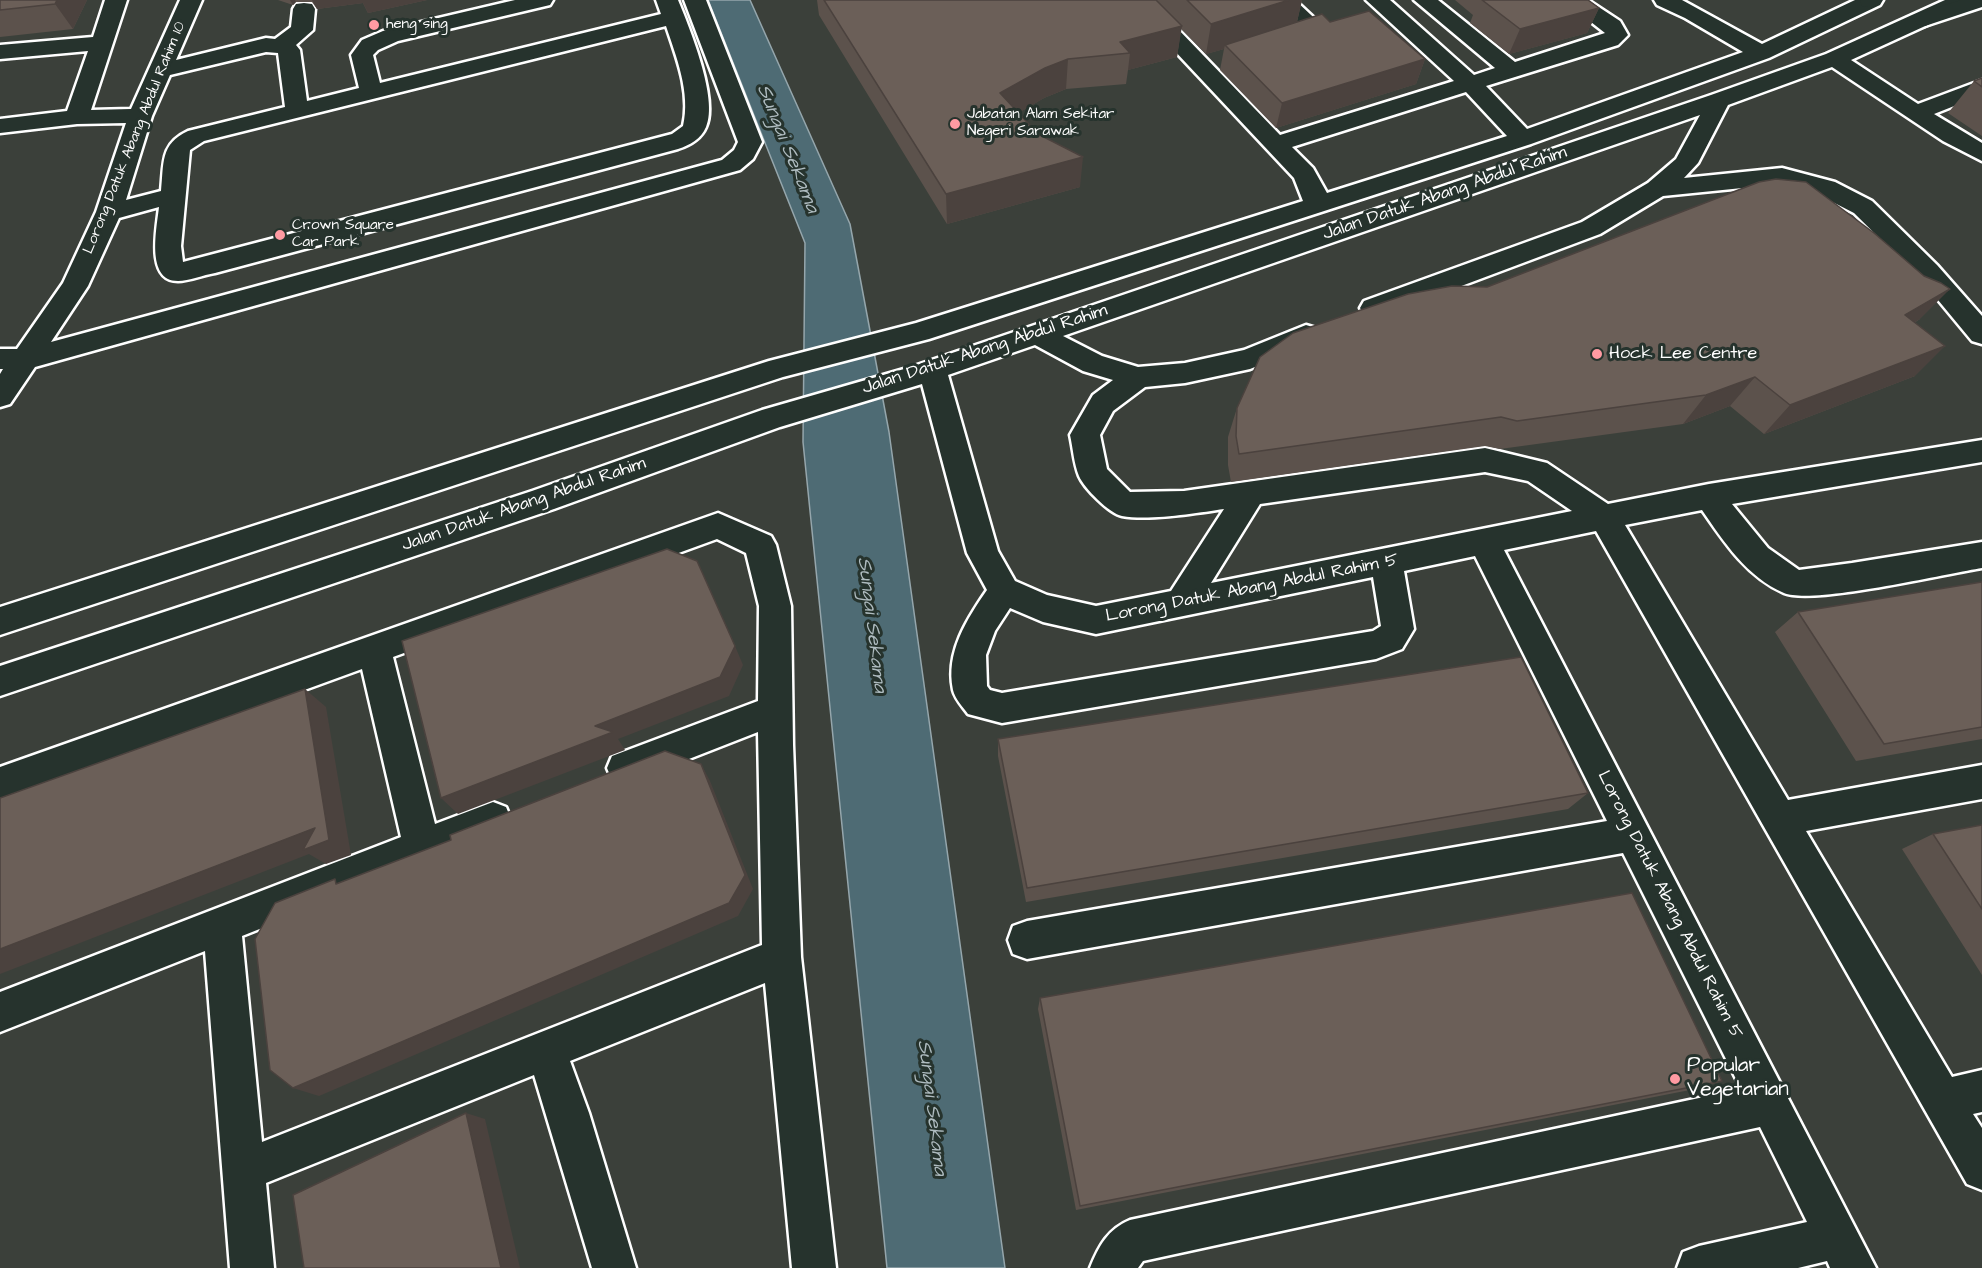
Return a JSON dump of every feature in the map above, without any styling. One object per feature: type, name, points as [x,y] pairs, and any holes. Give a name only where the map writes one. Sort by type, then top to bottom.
[{"type":"street","points":[[77,117],[116,0]]},
{"type":"street","name":"Lorong Datuk Abang Abdul Rahim 10","points":[[0,396],[75,286],[109,212],[140,116],[191,0]]},
{"type":"street","points":[[371,92],[362,55],[370,45],[391,36],[542,0]]},
{"type":"street","points":[[0,359],[26,359],[731,165],[744,154],[750,142],[695,0]]},
{"type":"street","points":[[1138,0],[1304,174],[1314,193],[1317,206]]},
{"type":"street","points":[[1282,0],[1325,26],[1292,36]]},
{"type":"street","points":[[1425,0],[1511,70]]},
{"type":"street","points":[[1275,144],[1615,38],[1617,34],[1612,26],[1574,0]]},
{"type":"street","points":[[1665,0],[1702,9],[1761,53]]},
{"type":"street","name":"Jalan Datuk Abang Abdul Rahim","points":[[0,621],[779,368],[919,332],[1523,139],[1761,53],[1871,0]]},
{"type":"street","name":"Jalan Datuk Abang Abdul Rahim","points":[[0,681],[531,504],[772,418],[925,372],[1719,100],[1833,59],[1963,0]]},
{"type":"street","points":[[1925,19],[1982,0]]},
{"type":"street","points":[[1377,8],[1471,84],[1523,139]]},
{"type":"street","points":[[280,46],[302,30],[304,9]]},
{"type":"street","points":[[670,9],[699,104],[696,124],[688,136],[669,144],[215,264],[177,272],[171,268],[168,246],[172,196],[178,149],[184,142],[219,129],[371,92],[670,9]]},
{"type":"street","points":[[0,52],[100,43]]},
{"type":"street","points":[[161,70],[266,45],[280,46],[289,50],[297,111]]},
{"type":"street","points":[[1202,66],[1224,58]]},
{"type":"street","points":[[1833,59],[1915,113],[1982,153]]},
{"type":"street","points":[[1915,113],[1982,87]]},
{"type":"street","points":[[1036,334],[1093,364],[1138,377],[1185,373],[1250,359],[1339,322],[1591,228],[1657,189],[1686,163],[1719,100]]},
{"type":"street","points":[[0,126],[77,117],[140,116]]},
{"type":"street","points":[[1657,189],[1782,176],[1826,188],[1863,207],[1928,271],[1977,328]]},
{"type":"street","points":[[109,212],[172,196]]},
{"type":"street","points":[[1861,237],[1863,207]]},
{"type":"street","points":[[1928,306],[1977,328]]},
{"type":"street","points":[[925,372],[983,553],[1004,591],[981,625],[969,655],[970,690],[980,703],[1002,708],[1376,645],[1390,639],[1398,629],[1386,562]]},
{"type":"street","points":[[1138,377],[1103,403],[1085,435],[1093,474],[1123,504],[1184,503],[1250,495],[1485,460],[1536,471],[1604,517],[1982,1169]]},
{"type":"street","name":"Lorong Datuk Abang Abdul Rahim 5","points":[[1004,591],[1043,608],[1096,620],[1709,496],[1982,451]]},
{"type":"street","points":[[1180,604],[1250,495]]},
{"type":"street","points":[[1709,496],[1746,547],[1766,567],[1798,585],[1982,555]]},
{"type":"street","points":[[0,784],[718,526],[760,545],[775,606],[775,710],[782,957],[814,1268]]},
{"type":"street","name":"Lorong Datuk Abang Abdul Rahim 5","points":[[1484,542],[1846,1253]]},
{"type":"street","points":[[375,649],[422,847]]},
{"type":"street","points":[[598,778],[775,710]]},
{"type":"street","points":[[1778,819],[1982,782]]},
{"type":"street","points":[[0,1012],[521,808]]},
{"type":"street","points":[[1027,940],[1633,834]]},
{"type":"street","points":[[222,925],[252,1268]]},
{"type":"street","points":[[243,1172],[782,957]]},
{"type":"street","points":[[546,1050],[568,1113],[614,1268]]},
{"type":"street","points":[[1942,1100],[1982,1091]]},
{"type":"street","points":[[1112,1268],[1130,1242],[1770,1104]]},
{"type":"street","points":[[1699,1268],[1846,1253]]},
{"type":"water","name":"Sungai Sekama","points":[[708,0],[750,0],[850,224],[889,432],[1005,1268],[887,1268],[803,442],[805,243]]},
{"type":"building","points":[[0,0],[57,0],[55,4],[0,10]]},
{"type":"building","points":[[824,0],[1156,0],[1182,26],[1120,42],[1130,53],[1068,59],[1045,68],[1000,93],[1038,134],[1083,157],[946,194]]},
{"type":"building","points":[[1187,0],[1289,0],[1211,24]]},
{"type":"building","points":[[1482,0],[1588,0],[1599,8],[1520,29]]},
{"type":"building","points":[[1369,11],[1425,59],[1282,103],[1225,45],[1322,14],[1330,22]]},
{"type":"building","points":[[1982,78],[1982,87],[1974,81]]},
{"type":"building","name":"Hock Lee Centre","points":[[1776,179],[1806,182],[1874,233],[1924,276],[1950,289],[1905,315],[1945,346],[1790,405],[1755,377],[1706,395],[1517,421],[1501,417],[1239,454],[1236,436],[1237,408],[1260,357],[1293,333],[1408,294],[1452,286],[1487,287],[1759,182]]},
{"type":"building","points":[[667,549],[697,561],[735,646],[720,677],[595,726],[613,732],[441,798],[402,641]]},
{"type":"building","points":[[1982,582],[1982,727],[1884,744],[1798,612]]},
{"type":"building","points":[[1521,657],[1588,793],[1027,888],[998,739]]},
{"type":"building","points":[[305,689],[329,840],[303,850],[315,828],[0,949],[0,798]]},
{"type":"building","points":[[665,751],[701,764],[745,875],[729,903],[293,1088],[270,1070],[255,939],[275,903],[335,879],[336,884],[451,840],[450,835]]},
{"type":"building","points":[[1982,825],[1982,909],[1933,834]]},
{"type":"building","points":[[1632,893],[1722,1081],[1080,1206],[1040,998]]},
{"type":"building","points":[[466,1113],[501,1268],[304,1268],[293,1195]]},
{"type":"place","name":"heng sing","points":[[374,25]]},
{"type":"place","name":"Jabatan Alam Sekitar Negeri Sarawak","points":[[955,124]]},
{"type":"place","name":"Crown Square Car Park","points":[[280,235]]},
{"type":"place","name":"Hock Lee Centre","points":[[1597,354]]},
{"type":"place","name":"Popular Vegetarian","points":[[1675,1079]]}]
